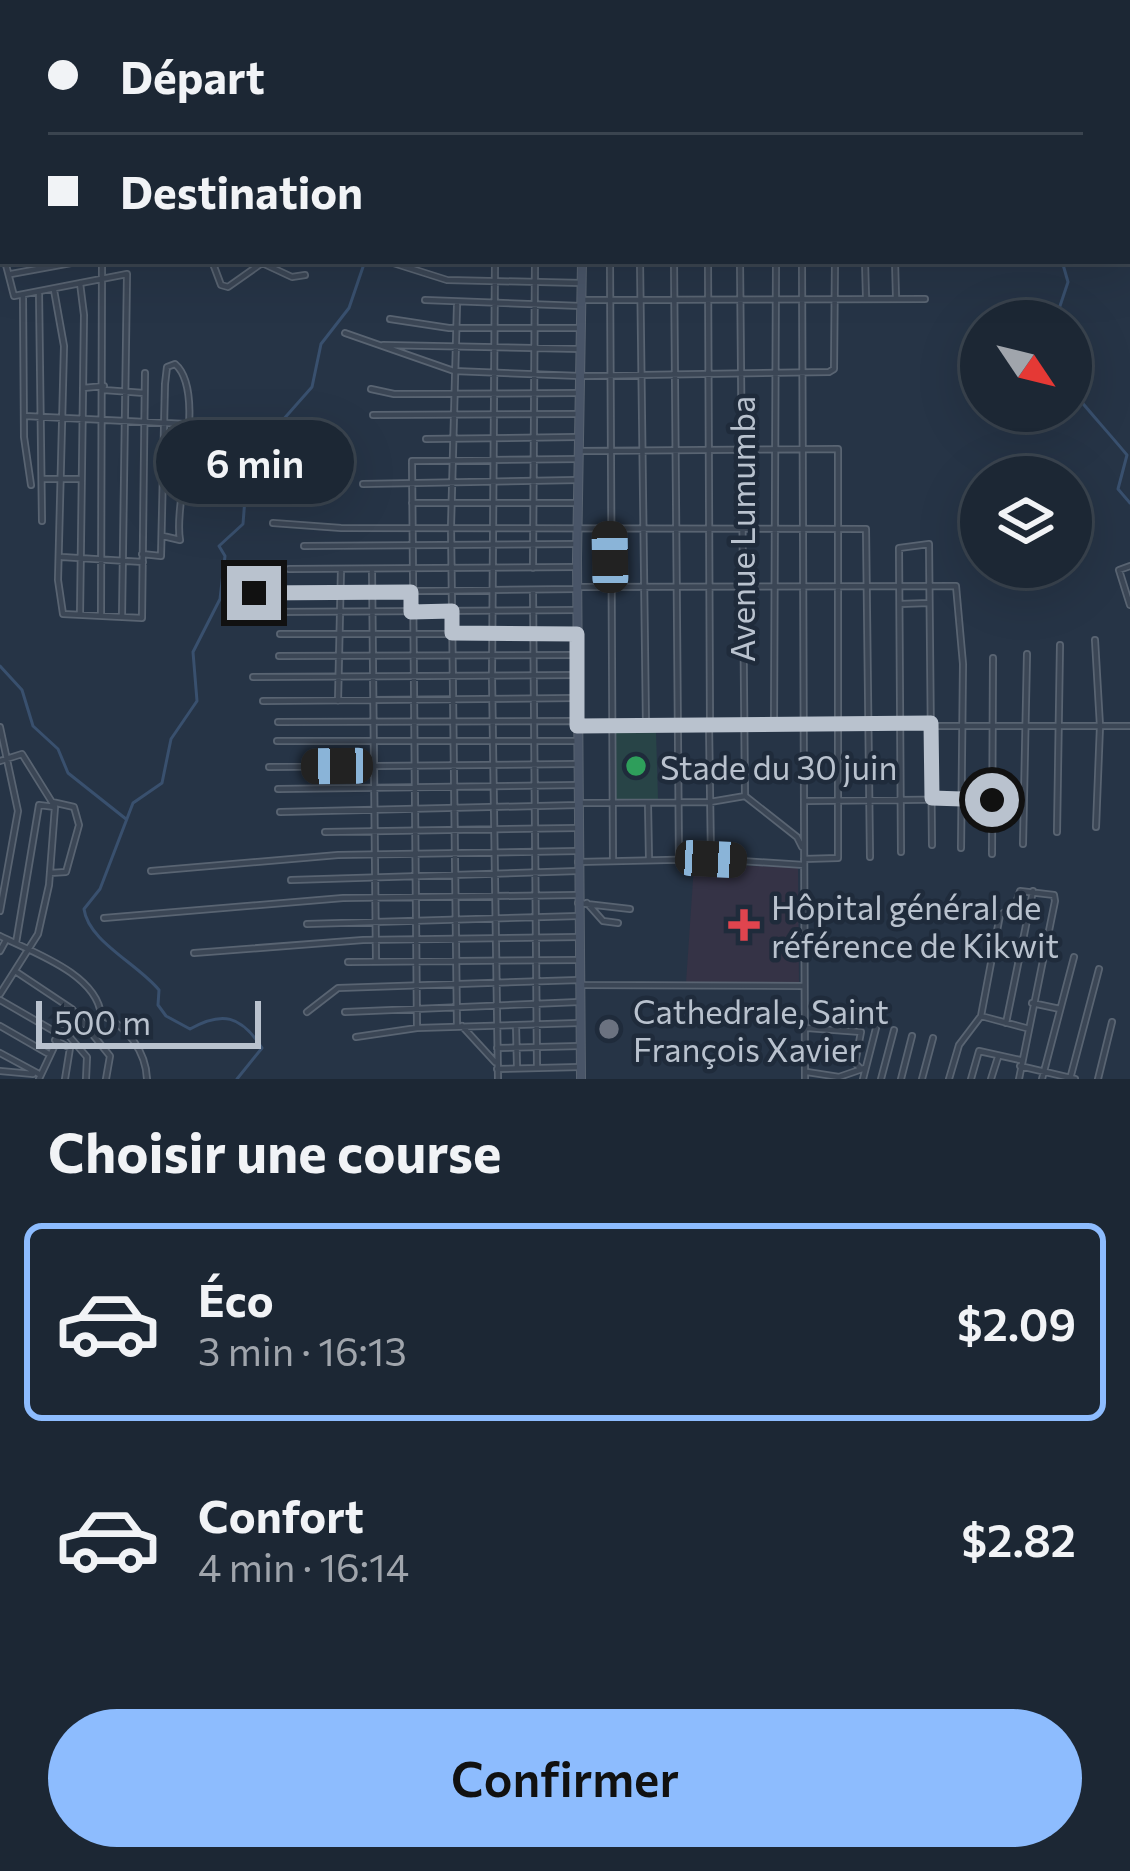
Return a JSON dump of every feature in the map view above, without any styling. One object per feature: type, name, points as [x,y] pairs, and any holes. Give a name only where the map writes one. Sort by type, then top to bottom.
[{"type":"main road","points":[[581,1079],[577,526],[582,264]]},
{"type":"street","points":[[6,264],[12,295],[23,296],[127,274],[122,617]]},
{"type":"street","points":[[9,274],[65,264]]},
{"type":"street","points":[[101,614],[102,264]]},
{"type":"street","points":[[213,264],[221,285],[228,287],[261,264]]},
{"type":"street","points":[[264,264],[292,277],[305,275]]},
{"type":"street","points":[[396,264],[447,280],[582,283]]},
{"type":"street","points":[[495,264],[492,765],[498,1079]]},
{"type":"street","points":[[533,568],[535,264]]},
{"type":"street","points":[[554,264],[554,283]]},
{"type":"street","points":[[610,264],[613,861]]},
{"type":"street","points":[[640,264],[646,726]]},
{"type":"street","points":[[674,264],[680,860]]},
{"type":"street","points":[[708,264],[711,859]]},
{"type":"street","name":"Avenue Lumumba","points":[[740,264],[745,796]]},
{"type":"street","points":[[773,725],[776,264]]},
{"type":"street","points":[[802,264],[805,1075],[839,1077],[863,1069]]},
{"type":"street","points":[[345,333],[454,371],[580,376],[834,369],[835,264]]},
{"type":"street","points":[[865,264],[866,297]]},
{"type":"street","points":[[895,264],[896,298]]},
{"type":"street","points":[[80,283],[80,614]]},
{"type":"street","points":[[54,290],[64,346],[63,614],[142,618],[145,373]]},
{"type":"street","points":[[39,292],[42,521]]},
{"type":"street","points":[[23,296],[31,484]]},
{"type":"street","points":[[425,300],[535,305],[610,298],[925,299]]},
{"type":"street","points":[[457,305],[451,526],[456,1004],[460,1026],[497,1067],[580,1067]]},
{"type":"street","points":[[390,319],[456,328],[581,328]]},
{"type":"street","points":[[554,349],[555,328]]},
{"type":"street","points":[[379,346],[581,349]]},
{"type":"street","points":[[62,557],[123,562],[161,556],[166,370],[175,364],[185,381],[180,540],[163,536]]},
{"type":"street","points":[[83,388],[144,393]]},
{"type":"street","points":[[371,388],[453,394],[580,393]]},
{"type":"street","points":[[373,415],[580,414]]},
{"type":"street","points":[[25,416],[104,416],[186,424]]},
{"type":"street","points":[[426,439],[579,437]]},
{"type":"street","points":[[291,880],[374,874],[413,874],[494,872],[535,872],[578,862],[838,858],[838,449],[412,461],[411,766],[412,789],[413,854],[413,874],[413,897],[415,985],[417,1028]]},
{"type":"street","points":[[44,479],[82,479]]},
{"type":"street","points":[[363,484],[578,480]]},
{"type":"street","points":[[104,486],[124,488]]},
{"type":"street","points":[[412,503],[578,503]]},
{"type":"street","points":[[273,523],[340,528],[866,529],[870,857]]},
{"type":"street","points":[[339,548],[340,528]]},
{"type":"street","points":[[304,547],[578,544]]},
{"type":"street","points":[[901,852],[899,548],[929,544],[932,844]]},
{"type":"street","points":[[1130,566],[1118,570],[1130,605]]},
{"type":"street","points":[[289,569],[577,567]]},
{"type":"street","points":[[338,701],[341,569]]},
{"type":"street","points":[[372,569],[376,961]]},
{"type":"street","points":[[254,593],[956,586],[961,848]]},
{"type":"street","points":[[533,590],[537,1068]]},
{"type":"street","points":[[900,604],[929,603]]},
{"type":"street","points":[[270,612],[577,610]]},
{"type":"street","points":[[280,634],[577,634]]},
{"type":"street","points":[[1095,640],[1100,726],[1096,827]]},
{"type":"street","points":[[1057,832],[1060,645]]},
{"type":"street","points":[[1023,844],[1027,654]]},
{"type":"street","points":[[279,656],[578,655]]},
{"type":"street","points":[[992,854],[994,658]]},
{"type":"street","points":[[254,677],[578,675]]},
{"type":"street","points":[[263,701],[578,698]]},
{"type":"street","points":[[278,722],[1130,726]]},
{"type":"street","points":[[0,727],[3,759],[19,811],[0,911]]},
{"type":"street","points":[[277,741],[578,741]]},
{"type":"street","points":[[3,759],[22,754],[54,804],[38,934],[0,997],[87,1057],[86,1079]]},
{"type":"street","points":[[269,766],[578,764]]},
{"type":"street","points":[[278,789],[578,785]]},
{"type":"street","points":[[280,812],[710,802],[745,796],[797,837],[804,849]]},
{"type":"street","points":[[806,801],[992,800]]},
{"type":"street","points":[[648,804],[650,861]]},
{"type":"street","points":[[16,943],[38,805],[74,806],[80,824],[66,872],[49,873]]},
{"type":"street","points":[[325,832],[578,828]]},
{"type":"street","points":[[151,871],[374,854],[535,852],[578,862]]},
{"type":"street","points":[[949,1079],[959,1046],[981,1016],[1000,915],[1015,906],[1020,891],[1033,891],[1054,895],[1055,901],[1019,1079]]},
{"type":"street","points":[[1006,1023],[1033,891]]},
{"type":"street","points":[[104,918],[454,896],[535,895],[630,909]]},
{"type":"street","points":[[581,900],[603,921],[618,923]]},
{"type":"street","points":[[307,924],[579,916]]},
{"type":"street","points":[[194,953],[376,940],[579,937]]},
{"type":"street","points":[[0,951],[3,938],[85,984],[100,1002],[101,1015],[115,1021],[139,1050],[147,1079]]},
{"type":"street","points":[[1042,1079],[1074,957]]},
{"type":"street","points":[[348,962],[579,960]]},
{"type":"street","points":[[970,1079],[979,1051],[1072,1079],[1099,969]]},
{"type":"street","points":[[15,970],[72,1009],[104,1042],[110,1056],[106,1079]]},
{"type":"street","points":[[307,1012],[338,988],[536,982],[805,986]]},
{"type":"street","points":[[345,1012],[416,1005],[579,1002]]},
{"type":"street","points":[[1032,1003],[1060,1009]]},
{"type":"street","points":[[39,1077],[72,1009]]},
{"type":"street","points":[[981,1016],[1026,1028]]},
{"type":"street","points":[[1098,1079],[1112,1022]]},
{"type":"street","points":[[356,1037],[417,1028],[579,1023]]},
{"type":"street","points":[[516,1025],[518,1069]]},
{"type":"street","points":[[0,1026],[48,1054]]},
{"type":"street","points":[[805,1028],[861,1032],[855,1063],[863,1069]]},
{"type":"street","points":[[863,1079],[876,1028]]},
{"type":"street","points":[[880,1079],[894,1030]]},
{"type":"street","points":[[59,1034],[70,1052],[65,1079]]},
{"type":"street","points":[[901,1079],[912,1036]]},
{"type":"street","points":[[922,1079],[933,1038]]},
{"type":"street","points":[[497,1048],[580,1046]]},
{"type":"street","points":[[0,1053],[39,1077]]},
{"type":"street","points":[[992,1079],[998,1058]]},
{"type":"street","points":[[0,1070],[39,1077]]},
{"type":"shaded area","name":"Hôpital général de référence de Kikwit","points":[[694,865],[798,867],[799,983],[686,983]]},
{"type":"green space","name":"Stade du 30 juin","points":[[615,732],[656,732],[658,799],[616,800]]},
{"type":"waterway","points":[[237,1079],[262,1048],[254,1037],[230,1019],[190,1029],[166,1016],[158,1005],[159,990],[94,932],[84,909],[100,889],[133,803],[162,783],[171,739],[197,701],[193,652],[220,599],[225,556],[219,546],[243,524],[246,485],[234,452],[241,442],[274,430],[312,387],[321,344],[349,308],[364,264]]},
{"type":"waterway","points":[[1062,300],[1068,282],[1063,264]]},
{"type":"waterway","points":[[1092,414],[1127,455],[1118,489],[1130,503]]},
{"type":"waterway","points":[[0,666],[22,690],[33,726],[58,749],[68,773],[126,819]]},
{"type":"place","name":"Stade du 30 juin","points":[[636,766]]},
{"type":"place","name":"Hôpital général de référence de Kikwit","points":[[744,925]]},
{"type":"place","name":"Cathedrale, Saint François Xavier","points":[[609,1029]]},
{"type":"route","points":[[254,593],[411,592],[411,612],[452,611],[452,633],[577,634],[577,726],[931,723],[932,798],[992,800]]}]
